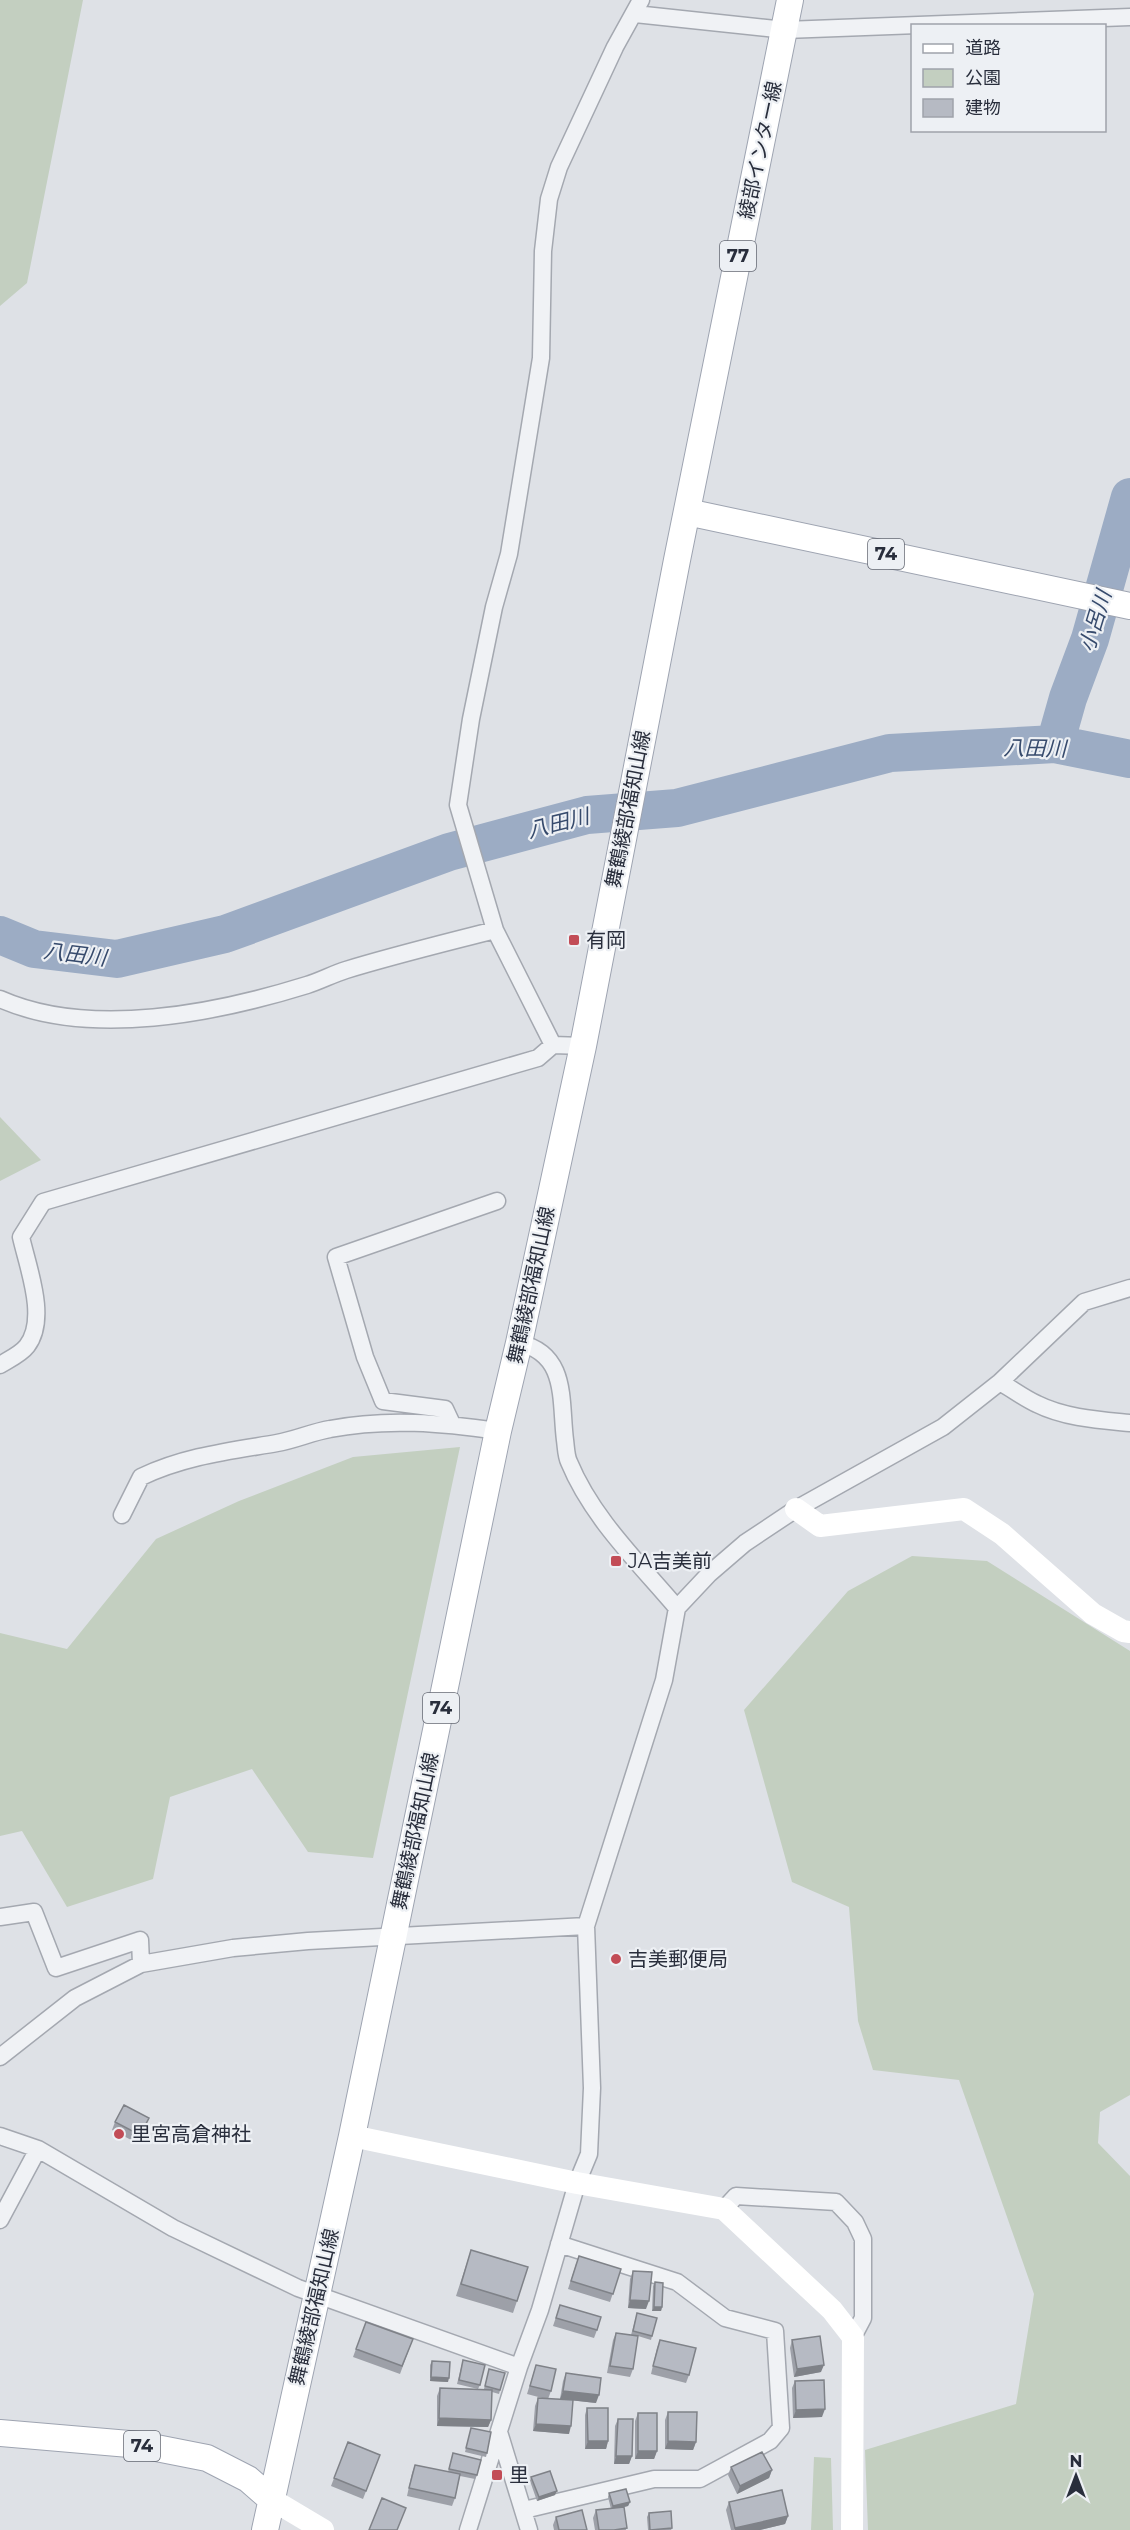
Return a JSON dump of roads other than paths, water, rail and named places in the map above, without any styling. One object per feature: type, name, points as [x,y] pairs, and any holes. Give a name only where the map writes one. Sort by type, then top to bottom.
[{"type":"main road","name":"綾部インター線","points":[[687,512],[790,0]]},
{"type":"main road","name":"74","points":[[687,512],[1130,606]]},
{"type":"main road","name":"舞鶴綾部福知山線","points":[[265,2530],[352,2136],[498,1431],[583,1046],[687,512]]},
{"type":"main road","name":"74","points":[[0,2433],[141,2445],[207,2458],[248,2479],[271,2499]]},
{"type":"street","points":[[553,1045],[495,930],[458,805],[473,708],[494,607],[509,554],[541,358],[543,251],[549,199],[559,167],[615,47],[638,7],[785,30],[911,25]]},
{"type":"street","points":[[944,24],[1130,17]]},
{"type":"street","points":[[0,999],[11,1004],[70,1017],[112,1019],[190,1013],[276,994],[352,968],[495,930]]},
{"type":"street","points":[[0,1365],[26,1348],[37,1328],[34,1290],[21,1237],[43,1202],[538,1058],[553,1045],[583,1046]]},
{"type":"street","points":[[452,1424],[445,1409],[383,1401],[365,1357],[336,1257],[497,1201]]},
{"type":"street","points":[[468,2530],[519,2367],[540,2310],[577,2183],[589,2154],[592,2088],[586,1926],[664,1680],[677,1608],[709,1574],[745,1544],[796,1509],[943,1427],[1000,1382],[1032,1348],[1084,1302],[1130,1288]]},
{"type":"street","points":[[519,1343],[532,1346],[548,1357],[559,1374],[568,1461],[600,1518],[677,1608]]},
{"type":"street","points":[[1000,1382],[1037,1404],[1058,1412],[1130,1423]]},
{"type":"street","points":[[122,1515],[141,1477],[185,1459],[280,1442],[331,1429],[390,1423],[452,1424],[498,1431]]},
{"type":"street","points":[[796,1509],[820,1526],[964,1509],[1002,1534],[1093,1614],[1123,1631],[1130,1632]]},
{"type":"street","points":[[0,1917],[34,1912],[56,1968],[140,1940],[141,1964]]},
{"type":"street","points":[[0,2057],[75,1998],[141,1964],[233,1948],[393,1936],[586,1926]]},
{"type":"street","points":[[0,2136],[38,2149],[173,2228],[298,2288],[519,2367]]},
{"type":"street","points":[[352,2136],[577,2183],[724,2209],[832,2310],[853,2337]]},
{"type":"street","points":[[0,2220],[38,2149]]},
{"type":"street","points":[[724,2209],[736,2196],[836,2202],[855,2222],[863,2239],[863,2318],[853,2337],[852,2530]]},
{"type":"street","points":[[524,2510],[654,2479],[700,2479],[770,2441],[781,2428],[775,2331],[725,2318],[677,2282],[559,2244]]},
{"type":"street","points":[[499,2432],[529,2530]]},
{"type":"street","points":[[271,2499],[323,2530]]},
{"type":"waterway","name":"小呂川","points":[[1055,744],[1068,698],[1090,639],[1130,497]]},
{"type":"waterway","name":"八田川","points":[[0,935],[34,949],[117,959],[225,934],[449,852],[587,815],[677,808],[890,753],[1055,744],[1130,759]]},
{"type":"place","name":"有岡","points":[[574,940]]},
{"type":"place","name":"JA吉美前","points":[[616,1561]]},
{"type":"place","name":"吉美郵便局","points":[[616,1959]]},
{"type":"place","name":"里宮高倉神社","points":[[119,2134]]},
{"type":"place","name":"里","points":[[497,2475]]}]
